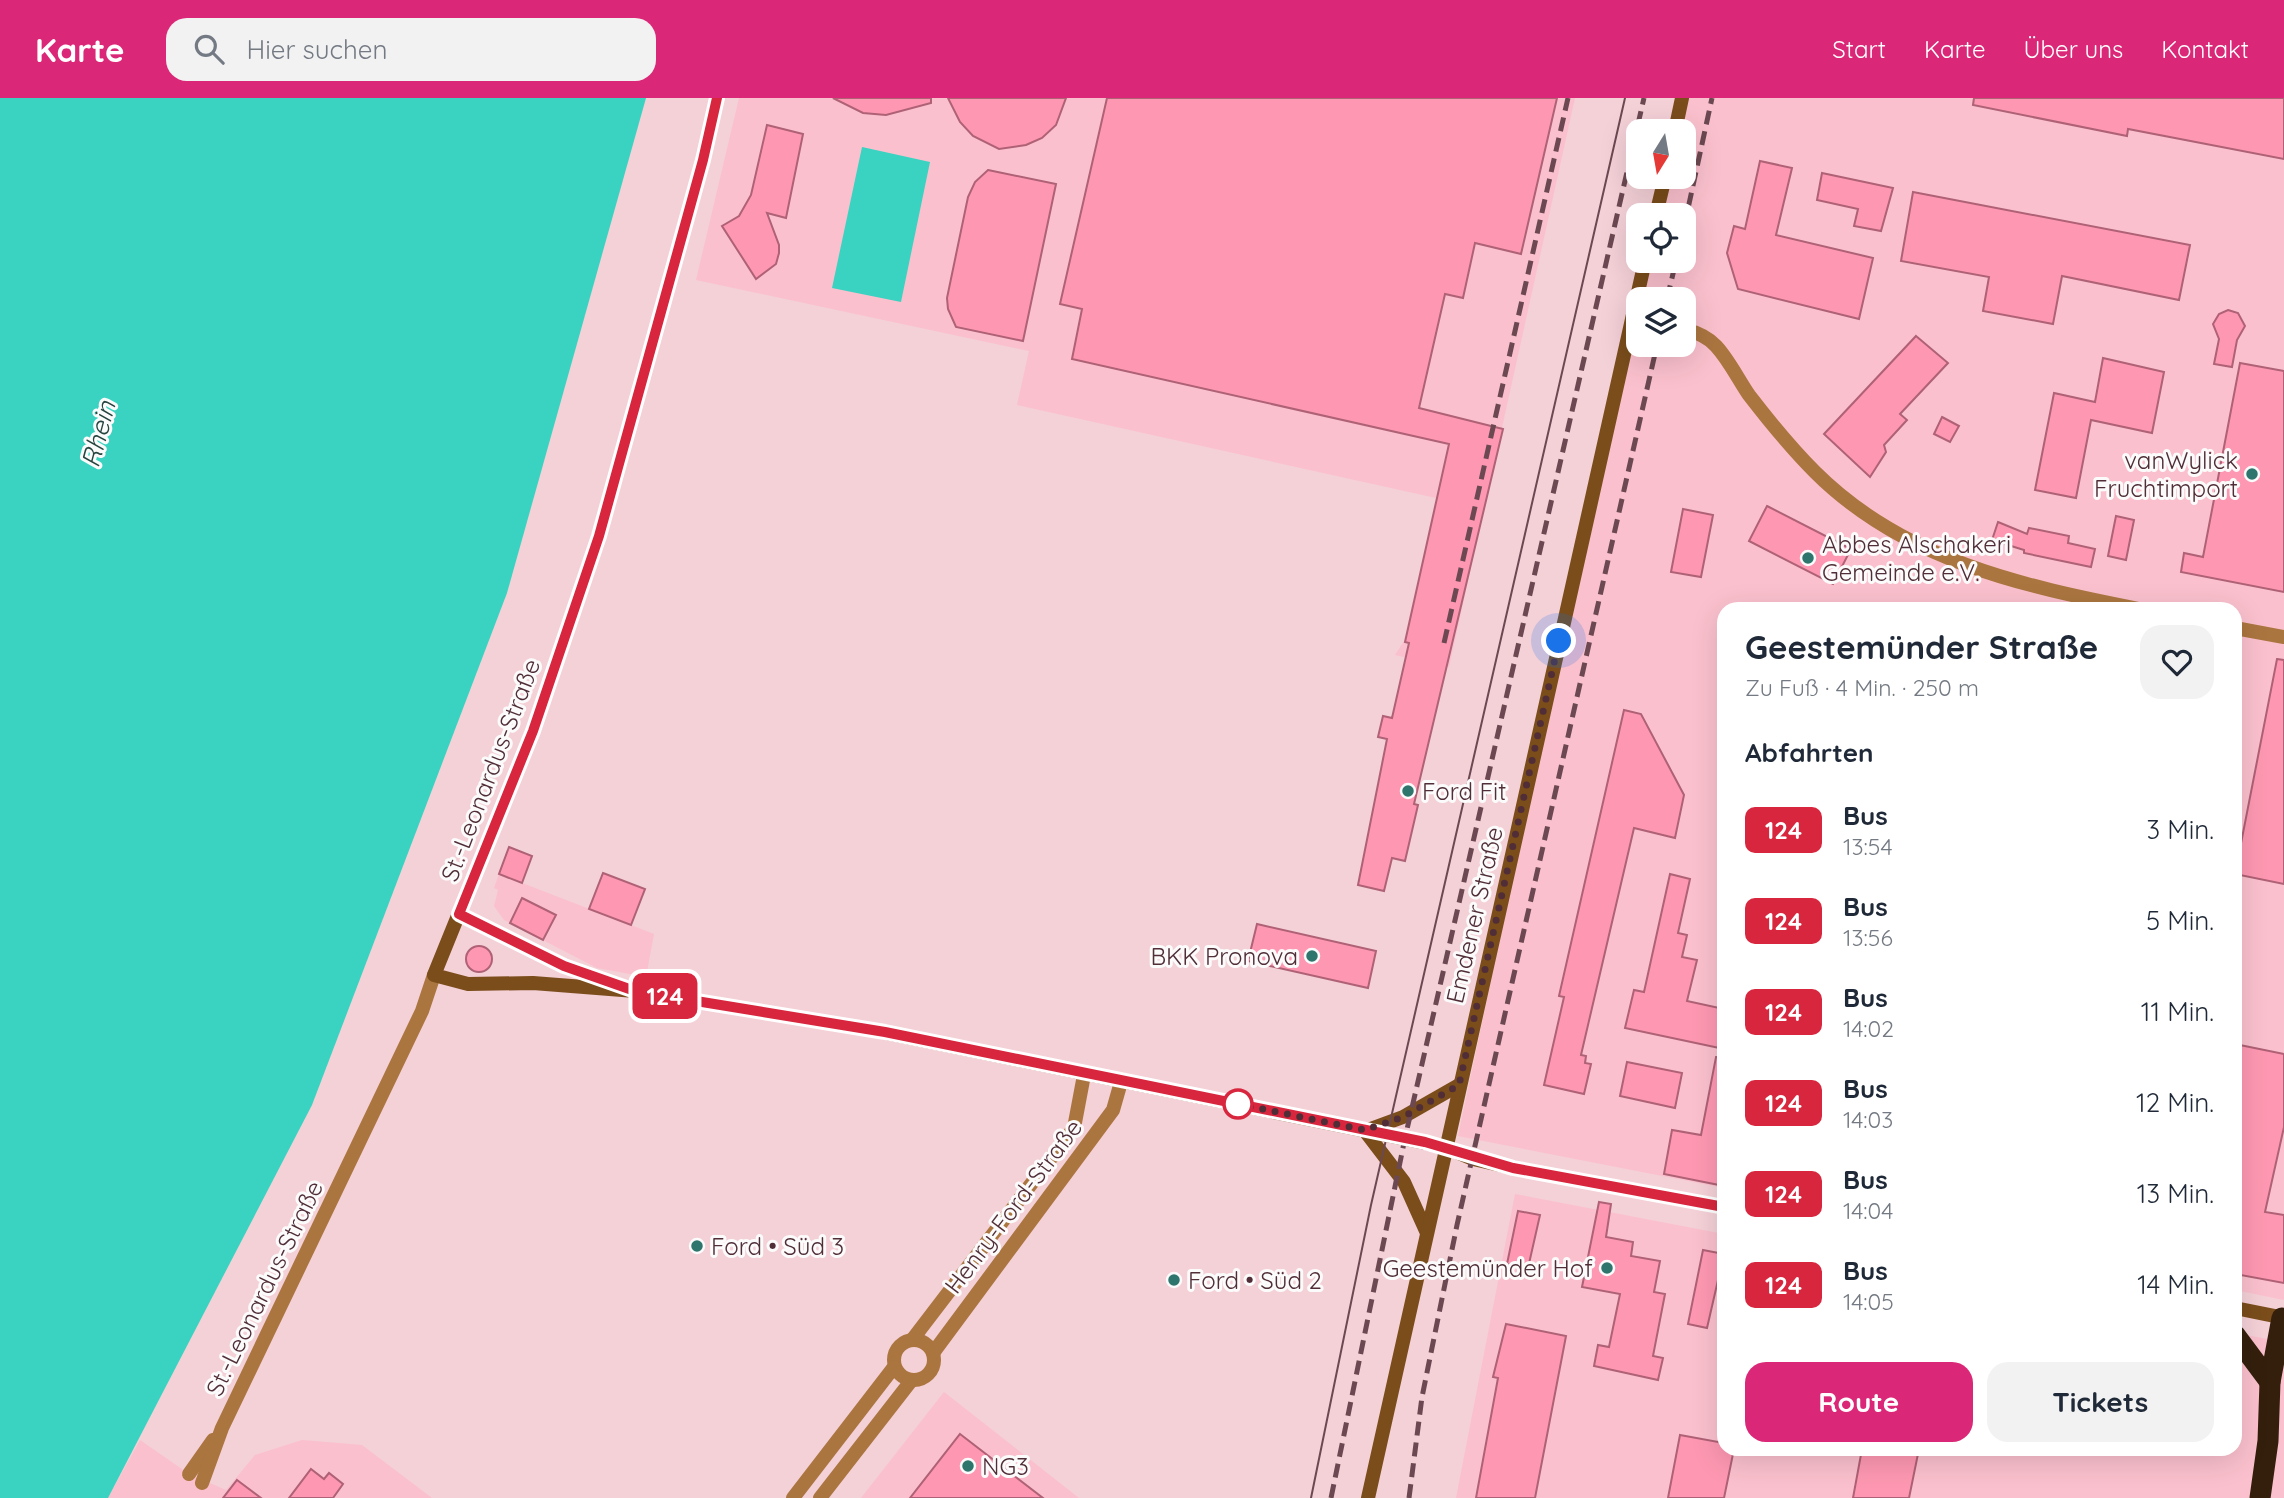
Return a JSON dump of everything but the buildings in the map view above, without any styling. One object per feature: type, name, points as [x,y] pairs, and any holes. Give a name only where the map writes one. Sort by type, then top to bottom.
[{"type":"highway","points":[[2260,1498],[2268,1441],[2270,1382],[2283,1318]]},
{"type":"highway","points":[[2242,1344],[2270,1382]]},
{"type":"highway","points":[[2268,1441],[2283,1413]]},
{"type":"street","name":"St.-Leonardus-Straße","points":[[202,1483],[222,1428],[410,1035],[533,731],[599,536],[703,160],[717,98]]},
{"type":"street","points":[[1678,119],[1682,98]]},
{"type":"street","points":[[1696,332],[1715,345],[1750,396],[1815,472],[1871,518],[1935,555],[2005,580],[2107,602]]},
{"type":"street","name":"Emdener Straße","points":[[1368,1498],[1459,1085],[1626,357]]},
{"type":"street","points":[[2242,629],[2284,637]]},
{"type":"street","points":[[459,914],[564,966],[635,991]]},
{"type":"street","points":[[434,975],[468,984],[533,983],[635,991],[885,1032],[1445,1147],[1473,1159],[1513,1168],[1717,1206]]},
{"type":"street","name":"Henry-Ford-Straße","points":[[793,1498],[894,1367],[897,1349],[912,1340],[1074,1128],[1084,1075]]},
{"type":"street","name":"Henry-Ford-Straße","points":[[820,1498],[911,1381],[921,1380],[930,1373],[934,1363],[933,1353],[1113,1110],[1121,1082]]},
{"type":"street","points":[[1365,1130],[1403,1117],[1459,1085]]},
{"type":"street","points":[[1365,1130],[1404,1182],[1426,1231]]},
{"type":"street","points":[[2242,1309],[2283,1318]]},
{"type":"street","points":[[912,1340],[924,1343],[933,1353]]},
{"type":"street","points":[[894,1367],[901,1376],[911,1381]]},
{"type":"street","name":"St.-Leonardus-Straße","points":[[189,1474],[222,1428]]},
{"type":"shaded area","points":[[739,98],[1575,98],[1449,667],[1395,655],[1404,641],[1436,498],[1017,405],[1029,351],[696,280]]},
{"type":"shaded area","points":[[1678,98],[2284,98],[2284,1300],[2242,1291],[2242,602],[1717,602],[1717,1187],[1458,1136],[1626,346],[1626,357],[1696,357],[1696,287],[1638,287],[1641,273],[1696,273],[1696,203],[1656,203],[1658,189],[1696,189],[1696,119],[1674,119]]},
{"type":"shaded area","points":[[499,874],[654,934],[646,977],[597,968],[504,920],[494,906],[498,890],[494,888]]},
{"type":"shaded area","points":[[1515,1194],[1717,1233],[1717,1456],[2242,1456],[2242,1334],[2284,1342],[2284,1498],[1456,1498]]},
{"type":"shaded area","points":[[944,1392],[1079,1498],[861,1498]]},
{"type":"shaded area","points":[[140,1440],[189,1474],[226,1490],[255,1455],[302,1440],[362,1445],[432,1498],[108,1498]]},
{"type":"water","name":"Rhein","points":[[0,98],[646,98],[507,593],[312,1105],[108,1498],[0,1498]]},
{"type":"water","points":[[862,147],[930,162],[901,302],[832,288]]},
{"type":"tram line","points":[[1311,1498],[1371,1205],[1625,98]]},
{"type":"railway","points":[[1444,643],[1568,98]]},
{"type":"railway","points":[[1331,1498],[1405,1138],[1644,98]]},
{"type":"railway","points":[[1689,203],[1712,98]]},
{"type":"railway","points":[[1670,287],[1673,273]]},
{"type":"railway","points":[[1409,1498],[1422,1397],[1457,1225],[1654,357]]},
{"type":"bus line","name":"124","points":[[717,98],[703,160],[599,536],[533,731],[459,914],[564,966],[635,991],[885,1032],[1084,1075],[1425,1142],[1473,1159],[1513,1168],[1717,1206]]},
{"type":"place","name":"vanWylick Fruchtimport","points":[[2252,474]]},
{"type":"place","name":"Abbes Alschakeri Gemeinde e.V.","points":[[1808,558]]},
{"type":"place","name":"Ford Fit","points":[[1408,791]]},
{"type":"place","name":"BKK Pronova","points":[[1312,956]]},
{"type":"place","name":"Ford • Süd 3","points":[[697,1246]]},
{"type":"place","name":"Geestemünder Hof","points":[[1607,1268]]},
{"type":"place","name":"Ford • Süd 2","points":[[1174,1280]]},
{"type":"place","name":"NG3","points":[[968,1466]]},
{"type":"route","points":[[1238,1104],[1365,1130],[1403,1117],[1459,1085],[1559,641]]}]
